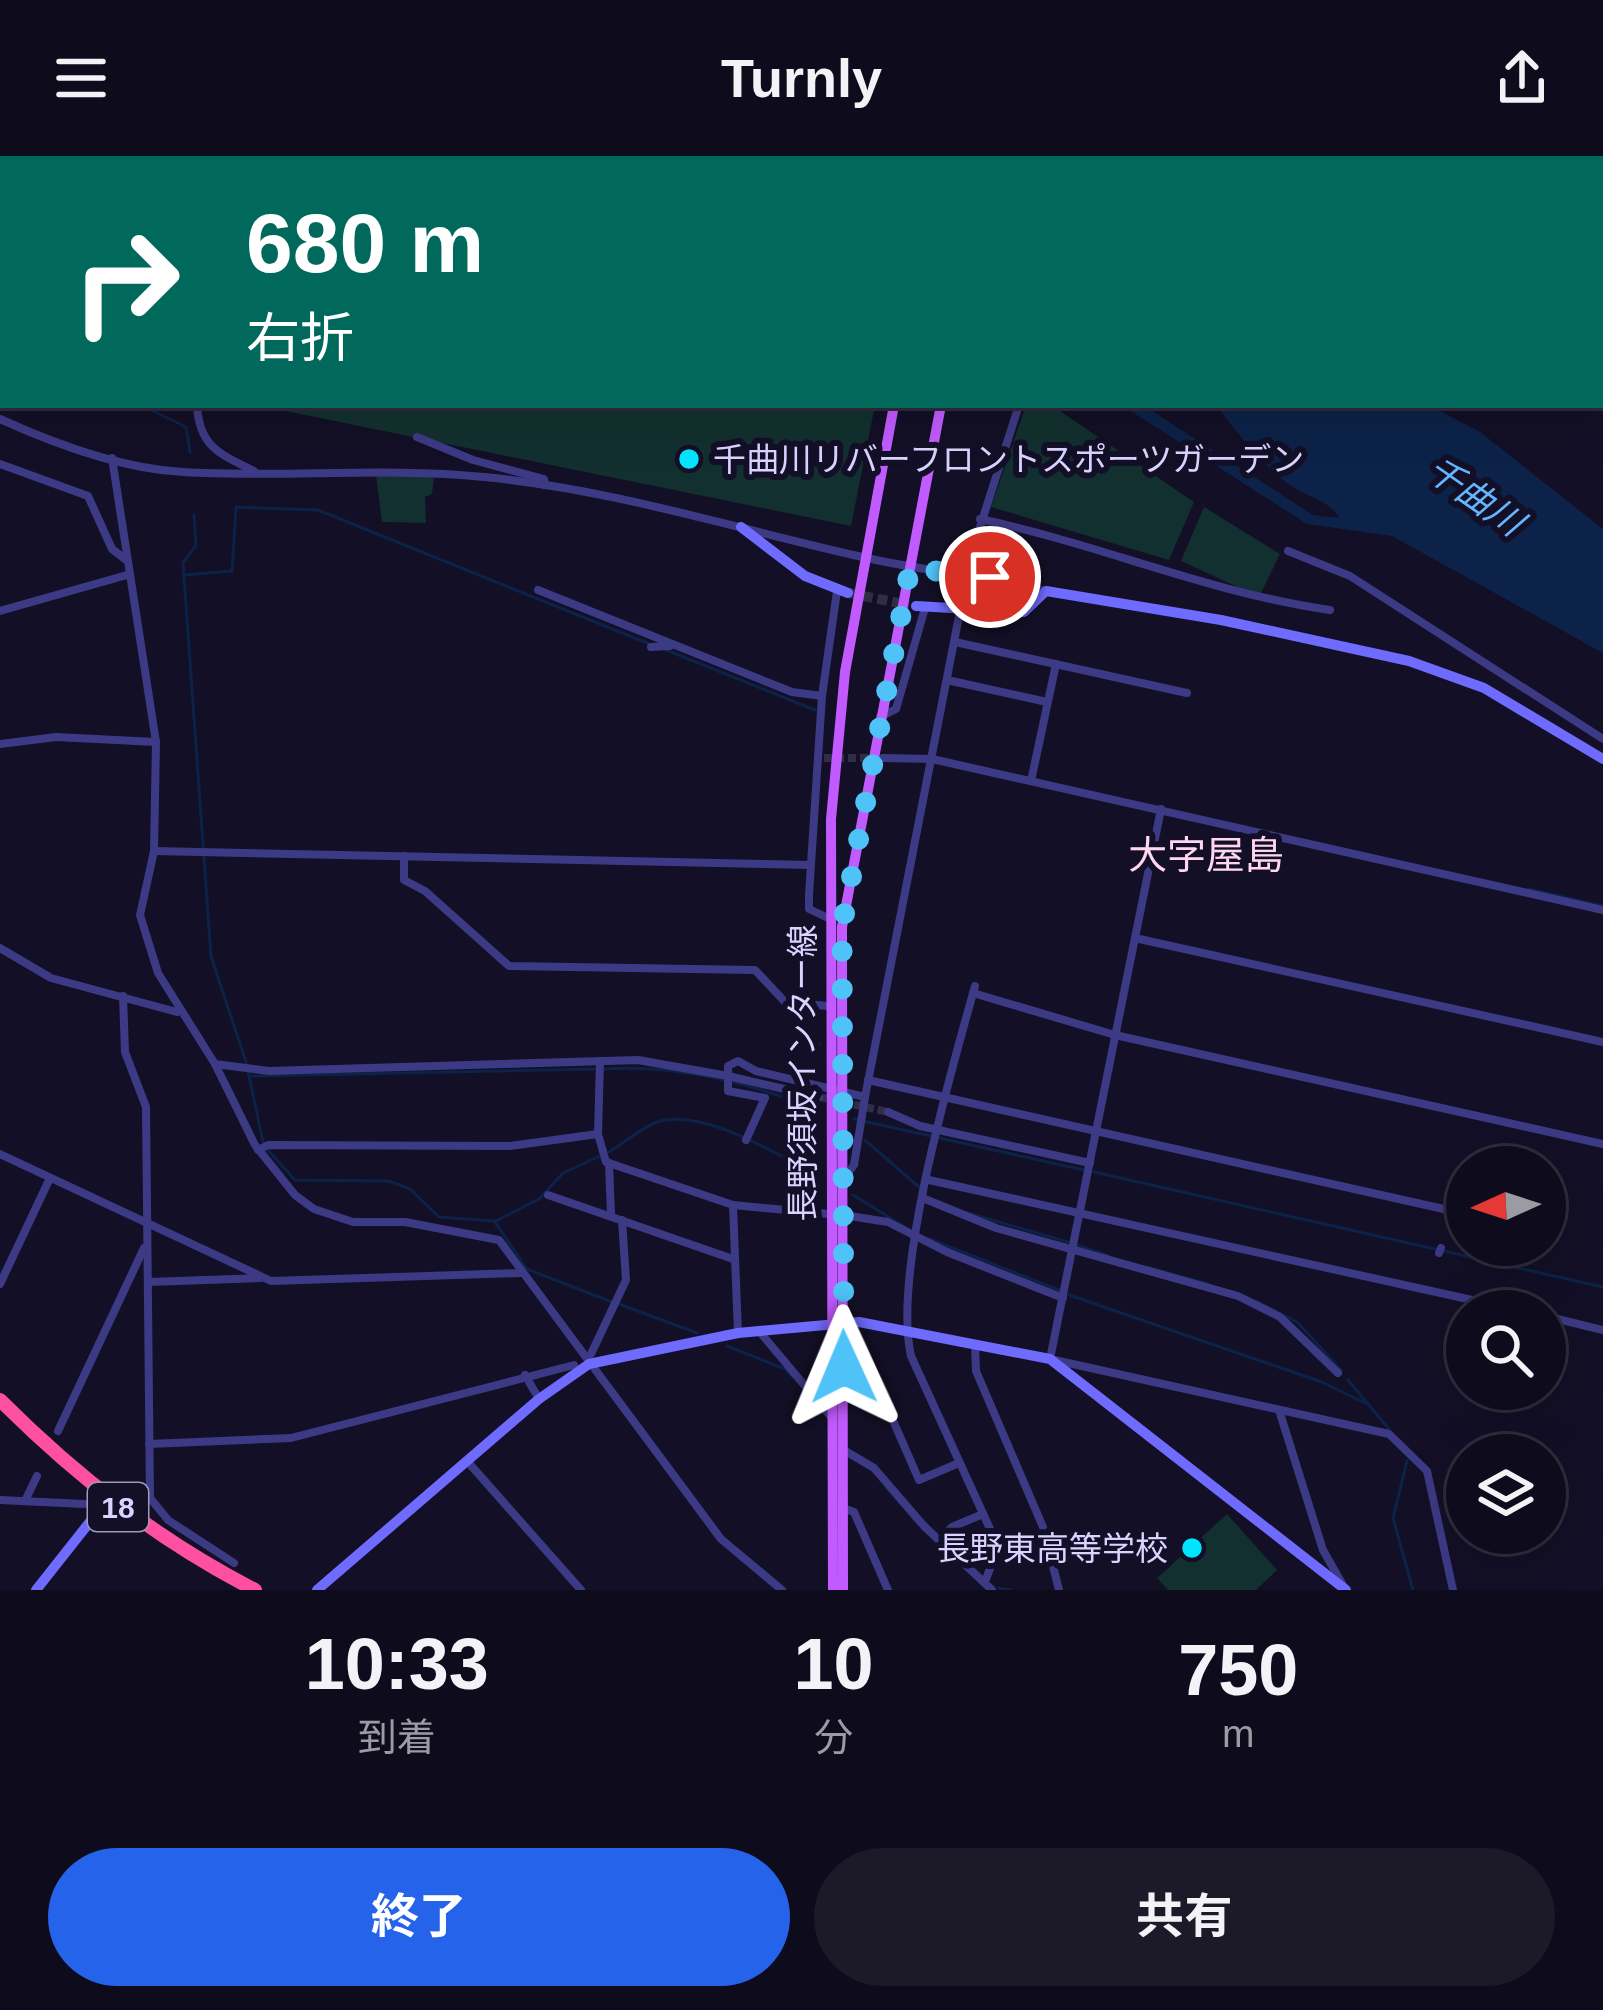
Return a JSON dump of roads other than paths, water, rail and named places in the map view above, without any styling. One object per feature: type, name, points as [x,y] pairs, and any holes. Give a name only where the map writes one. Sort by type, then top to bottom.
[{"type":"highway","name":"18","points":[[0,1400],[107,1499],[155,1534],[255,1590]]},
{"type":"main road","name":"長野須坂インター線","points":[[833,1590],[836,1214],[828,918],[838,743],[865,554],[893,408]]},
{"type":"main road","name":"長野須坂インター線","points":[[836,1214],[843,1180],[830,1094],[842,927],[940,408]]},
{"type":"main road","name":"長野須坂インター線","points":[[836,1324],[844,1395],[843,1590]]},
{"type":"street","points":[[197,408],[199,430],[215,453],[255,472]]},
{"type":"street","points":[[965,574],[1018,408]]},
{"type":"street","points":[[0,419],[112,458],[178,472],[386,471],[545,486],[1046,591],[1221,620],[1409,661],[1484,688],[1603,759]]},
{"type":"street","points":[[417,437],[473,460],[544,479],[545,486]]},
{"type":"street","points":[[112,458],[156,742],[154,851],[142,929],[179,1012],[286,1185],[314,1209],[353,1222],[405,1222],[492,1236],[590,1359],[721,1538],[782,1590]]},
{"type":"street","points":[[0,464],[88,496],[112,549],[125,559]]},
{"type":"street","points":[[980,519],[1160,565],[1250,597],[1330,610]]},
{"type":"street","points":[[741,527],[805,576],[843,592],[822,696],[809,909],[828,918]]},
{"type":"street","points":[[1288,550],[1350,576],[1603,739]]},
{"type":"street","points":[[0,611],[127,575]]},
{"type":"street","points":[[538,590],[792,692],[822,696]]},
{"type":"street","points":[[880,717],[896,709],[920,607],[1024,612],[1046,591]]},
{"type":"street","points":[[843,1180],[851,1175],[960,611]]},
{"type":"street","points":[[954,642],[1187,693]]},
{"type":"street","points":[[651,647],[678,646]]},
{"type":"street","points":[[1031,781],[1056,664]]},
{"type":"street","points":[[947,680],[1047,702]]},
{"type":"street","points":[[0,744],[56,737],[156,742]]},
{"type":"street","points":[[884,758],[932,759],[1603,910]]},
{"type":"street","points":[[1050,1359],[1161,809]]},
{"type":"street","points":[[154,851],[811,866]]},
{"type":"street","points":[[404,856],[404,880],[425,891],[509,966],[755,970],[785,1002],[828,1006]]},
{"type":"street","points":[[1135,938],[1603,1042]]},
{"type":"street","points":[[0,948],[51,978],[179,1012]]},
{"type":"street","points":[[992,1587],[996,1553],[911,1356],[907,1328],[915,1235],[974,989],[1115,1035],[1603,1144]]},
{"type":"street","points":[[123,996],[125,1052],[146,1106],[151,1505],[234,1563]]},
{"type":"street","points":[[215,1064],[247,1068],[600,1067],[638,1060],[728,1081],[865,1097]]},
{"type":"street","points":[[728,1081],[728,1066],[738,1060],[830,1094]]},
{"type":"street","points":[[317,1590],[590,1359],[626,1280],[609,1163],[598,1134],[600,1067]]},
{"type":"street","points":[[868,1080],[1446,1210]]},
{"type":"street","points":[[728,1081],[765,1098],[747,1138]]},
{"type":"street","points":[[889,1112],[939,1136],[1090,1163]]},
{"type":"street","points":[[263,1147],[510,1146],[598,1134]]},
{"type":"street","points":[[0,1154],[265,1278]]},
{"type":"street","points":[[609,1163],[733,1204],[888,1222],[1063,1298]]},
{"type":"street","points":[[0,1284],[50,1178]]},
{"type":"street","points":[[928,1180],[1446,1294]]},
{"type":"street","points":[[548,1196],[733,1259]]},
{"type":"street","points":[[925,1199],[996,1228],[1238,1296],[1280,1317],[1338,1372]]},
{"type":"street","points":[[733,1204],[738,1333]]},
{"type":"street","points":[[58,1432],[147,1241]]},
{"type":"street","points":[[148,1282],[522,1273]]},
{"type":"street","points":[[1566,1321],[1603,1330]]},
{"type":"street","points":[[590,1359],[758,1331],[836,1324],[907,1328],[1389,1434],[1427,1471],[1453,1590]]},
{"type":"street","points":[[758,1331],[831,1417]]},
{"type":"street","points":[[975,1343],[976,1371],[1043,1527],[1059,1590]]},
{"type":"street","points":[[1050,1359],[1346,1590]]},
{"type":"street","points":[[149,1444],[291,1438],[574,1365]]},
{"type":"street","points":[[525,1375],[539,1399]]},
{"type":"street","points":[[844,1395],[881,1393],[919,1480],[959,1463]]},
{"type":"street","points":[[1278,1409],[1323,1550],[1346,1590]]},
{"type":"street","points":[[842,1449],[874,1468],[992,1587]]},
{"type":"street","points":[[467,1461],[580,1590]]},
{"type":"street","points":[[25,1501],[37,1476]]},
{"type":"street","points":[[36,1590],[107,1499]]},
{"type":"street","points":[[0,1500],[84,1504]]},
{"type":"street","points":[[843,1508],[854,1512],[888,1590]]},
{"type":"street","points":[[940,1539],[952,1527],[983,1514]]},
{"type":"water","name":"千曲川","points":[[1126,408],[1148,408],[1313,515],[1340,518],[1277,474],[1218,408],[1434,408],[1480,432],[1603,529],[1603,653],[1392,536],[1307,524]]},
{"type":"waterway","points":[[147,408],[186,427],[190,452]]},
{"type":"waterway","points":[[185,575],[232,571],[236,507],[318,510],[652,645]]},
{"type":"waterway","points":[[194,515],[196,545],[183,563],[211,956],[246,1062],[263,1142]]},
{"type":"waterway","points":[[666,650],[815,710]]},
{"type":"waterway","points":[[1529,889],[1603,906]]},
{"type":"waterway","points":[[783,1005],[810,1034]]},
{"type":"waterway","points":[[813,1037],[820,1045]]},
{"type":"waterway","points":[[251,1076],[594,1069]]},
{"type":"waterway","points":[[604,1069],[713,1078],[818,1111]]},
{"type":"waterway","points":[[854,1119],[1084,1170]]},
{"type":"waterway","points":[[609,1152],[657,1122],[696,1121],[740,1136],[818,1176]]},
{"type":"waterway","points":[[865,1140],[919,1187]]},
{"type":"waterway","points":[[268,1150],[295,1180],[389,1181],[410,1189],[439,1217],[494,1221],[527,1269],[612,1302]]},
{"type":"waterway","points":[[496,1221],[539,1199],[563,1173],[600,1156]]},
{"type":"waterway","points":[[1094,1172],[1603,1287]]},
{"type":"waterway","points":[[853,1195],[905,1227]]},
{"type":"waterway","points":[[968,1213],[1068,1242]]},
{"type":"waterway","points":[[927,1238],[1059,1290]]},
{"type":"waterway","points":[[1077,1245],[1109,1256]]},
{"type":"waterway","points":[[1147,1267],[1208,1284]]},
{"type":"waterway","points":[[1069,1295],[1322,1382],[1365,1403]]},
{"type":"waterway","points":[[1256,1301],[1297,1322],[1341,1370]]},
{"type":"waterway","points":[[619,1304],[697,1333]]},
{"type":"waterway","points":[[727,1346],[785,1369],[794,1378]]},
{"type":"waterway","points":[[1348,1380],[1389,1429]]},
{"type":"waterway","points":[[811,1399],[821,1412]]},
{"type":"waterway","points":[[1407,1461],[1393,1518],[1413,1590]]},
{"type":"waterway","points":[[886,1487],[919,1525]]},
{"type":"waterway","points":[[999,1588],[1011,1590]]},
{"type":"tunnel","points":[[848,593],[909,605]]},
{"type":"tunnel","points":[[824,758],[876,758]]},
{"type":"tunnel","points":[[819,1097],[888,1112]]},
{"type":"place","name":"千曲川リバーフロントスポーツガーデン","points":[[689,459]]},
{"type":"place","name":"長野東高等学校","points":[[1192,1548]]},
{"type":"district","name":"大字屋島","points":[[1206,855]]}]
